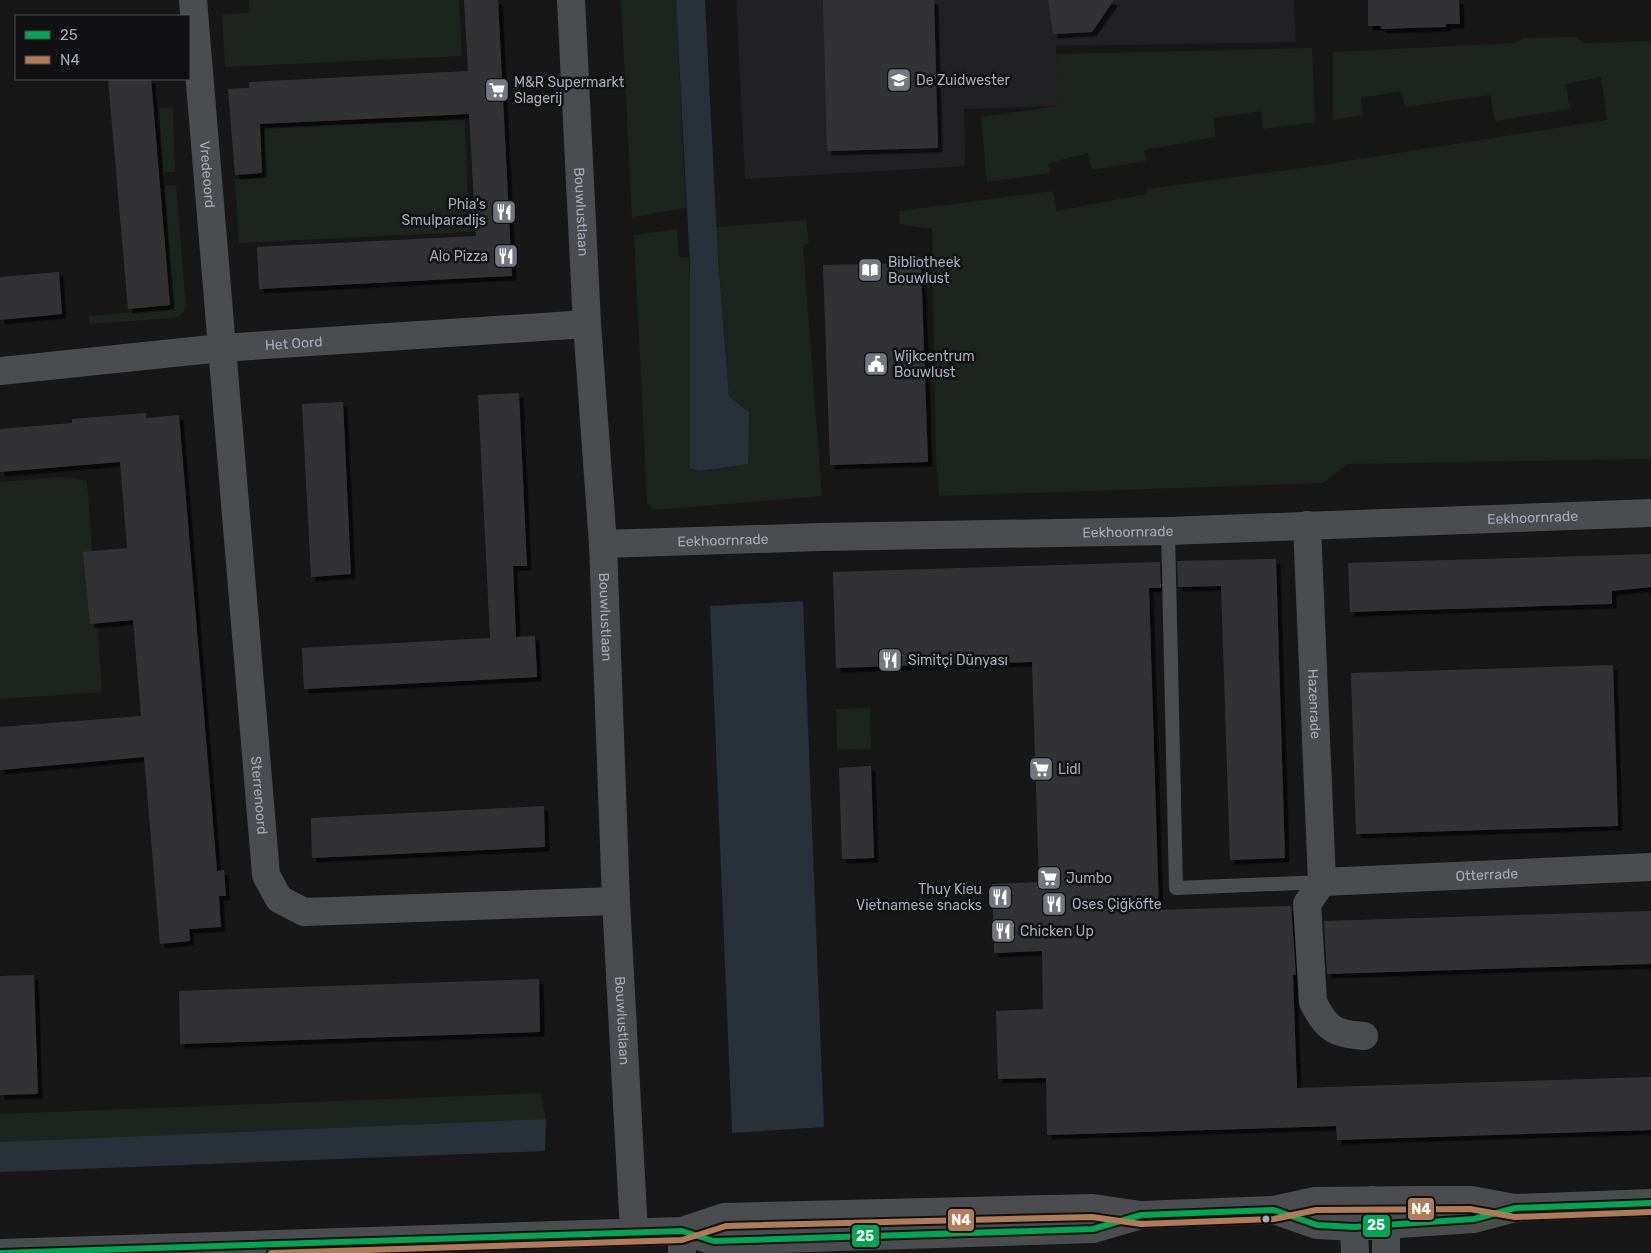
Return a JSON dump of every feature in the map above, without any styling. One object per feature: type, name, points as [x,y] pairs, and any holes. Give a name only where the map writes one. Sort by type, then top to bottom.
[{"type":"street","name":"Vredeoord","points":[[193,0],[221,348]]},
{"type":"street","name":"Bouwlustlaan","points":[[571,0],[587,324],[603,544],[616,901],[634,1232]]},
{"type":"street","name":"Het Oord","points":[[0,372],[221,348],[587,324]]},
{"type":"street","name":"Sterrenoord","points":[[221,348],[266,875],[279,899],[304,912],[616,901]]},
{"type":"street","name":"Eekhoornrade","points":[[603,544],[821,537],[1168,531],[1307,524],[1651,513]]},
{"type":"street","name":"Hazenrade","points":[[1307,524],[1322,882]]},
{"type":"street","name":"Otterrade","points":[[1322,882],[1651,867]]},
{"type":"street","points":[[1322,882],[1306,904],[1313,1002],[1320,1017],[1331,1028],[1343,1035],[1364,1036]]},
{"type":"street","points":[[0,1253],[634,1232],[682,1242],[724,1217],[1093,1208],[1141,1215],[1274,1210],[1315,1201],[1372,1200],[1471,1200],[1515,1208],[1651,1203]]},
{"type":"street","points":[[1372,1200],[1386,1225],[1386,1253]]},
{"type":"street","points":[[1355,1240],[1372,1200]]},
{"type":"street","points":[[1274,1210],[1355,1240],[1386,1225],[1474,1219],[1515,1208]]},
{"type":"lane","points":[[1168,531],[1176,888],[1322,882]]},
{"type":"shaded area","points":[[249,0],[459,0],[462,56],[225,67],[222,14],[250,13]]},
{"type":"shaded area","points":[[621,0],[676,0],[686,208],[632,217]]},
{"type":"shaded area","points":[[676,0],[705,0],[718,258],[729,397],[749,412],[748,464],[700,471],[690,468],[690,266]]},
{"type":"shaded area","name":"De Zuidwester","points":[[736,0],[1294,0],[1296,42],[1056,46],[1059,106],[964,109],[965,166],[745,179]]},
{"type":"shaded area","points":[[1574,37],[1585,43],[1651,41],[1651,459],[1347,464],[1323,483],[939,496],[936,458],[932,229],[900,224],[899,211],[1053,191],[1056,211],[1147,194],[1147,189],[1316,166],[1607,120],[1601,77],[1566,84],[1570,109],[1495,121],[1490,95],[1405,107],[1401,91],[1361,98],[1363,115],[1333,120],[1333,52],[1515,43],[1524,38]]},
{"type":"shaded area","points":[[1312,48],[1315,122],[1263,129],[1261,111],[1214,118],[1215,137],[1144,150],[1146,161],[1092,170],[1088,153],[1049,163],[1050,173],[987,182],[981,117],[1059,106],[1056,54]]},
{"type":"shaded area","points":[[173,107],[175,172],[163,172],[159,108]]},
{"type":"shaded area","points":[[465,120],[469,232],[239,243],[235,179],[264,177],[264,127]]},
{"type":"shaded area","points":[[176,185],[186,306],[182,314],[174,318],[90,324],[88,316],[171,309],[165,186]]},
{"type":"shaded area","points":[[806,220],[809,244],[803,245],[822,496],[654,510],[647,503],[634,235],[677,229],[679,257],[689,258],[700,471],[748,463],[729,397],[716,227]]},
{"type":"shaded area","points":[[61,477],[86,480],[102,692],[0,699],[0,482]]},
{"type":"shaded area","points":[[803,601],[824,1127],[732,1133],[710,606]]},
{"type":"shaded area","points":[[870,708],[871,749],[837,750],[836,709]]},
{"type":"shaded area","points":[[541,1093],[546,1119],[0,1142],[0,1114]]},
{"type":"shaded area","points":[[546,1119],[545,1151],[0,1172],[0,1142]]},
{"type":"building","points":[[464,0],[498,0],[512,276],[259,289],[257,247],[476,236],[469,114],[260,124],[262,173],[235,175],[228,89],[249,88],[249,82],[468,71]]},
{"type":"building","points":[[823,0],[934,0],[938,148],[827,151]]},
{"type":"building","points":[[1048,0],[1114,0],[1092,32],[1053,34]]},
{"type":"building","points":[[1368,0],[1459,0],[1460,24],[1446,24],[1446,27],[1381,29],[1381,26],[1368,26]]},
{"type":"building","points":[[108,80],[151,80],[170,305],[128,309]]},
{"type":"building","name":"Wijkcentrum Bouwlust","points":[[921,263],[928,462],[830,465],[823,265]]},
{"type":"building","points":[[59,272],[62,314],[0,320],[0,277]]},
{"type":"building","points":[[519,393],[527,566],[513,566],[516,637],[535,636],[537,677],[304,689],[302,648],[490,638],[478,395]]},
{"type":"building","points":[[343,402],[351,574],[311,577],[302,404]]},
{"type":"building","points":[[146,413],[146,418],[179,415],[217,871],[224,870],[226,896],[219,896],[221,927],[189,929],[190,941],[160,944],[144,757],[0,770],[0,727],[141,716],[133,620],[90,624],[83,552],[127,548],[120,462],[0,472],[0,429],[72,423],[72,419]]},
{"type":"building","points":[[1651,554],[1651,587],[1612,591],[1612,604],[1350,612],[1348,563]]},
{"type":"building","points":[[1276,559],[1285,858],[1230,860],[1221,586],[1178,587],[1177,561]]},
{"type":"building","points":[[1160,562],[1161,588],[1149,588],[1159,910],[1291,906],[1296,975],[1293,975],[1297,1088],[1651,1077],[1651,1130],[1337,1140],[1336,1126],[1047,1135],[1046,1078],[998,1079],[996,1011],[1043,1009],[1042,951],[994,953],[992,884],[1039,882],[1032,662],[836,668],[833,572]]},
{"type":"building","points":[[1613,665],[1618,826],[1356,834],[1351,673]]},
{"type":"building","points":[[871,766],[874,858],[842,859],[839,768]]},
{"type":"building","points":[[544,806],[545,847],[312,858],[311,818]]},
{"type":"building","points":[[1651,911],[1651,964],[1327,974],[1324,921]]},
{"type":"building","points":[[34,975],[38,1094],[0,1095],[0,976]]},
{"type":"building","points":[[539,979],[540,1032],[180,1044],[179,991]]},
{"type":"transit line","name":"25","points":[[0,1253],[682,1231],[714,1241],[1093,1229],[1141,1215],[1274,1210],[1317,1225],[1354,1227],[1474,1219],[1515,1208],[1651,1203]]},
{"type":"transit line","name":"N4","points":[[271,1253],[682,1240],[726,1226],[1092,1217],[1141,1224],[1274,1219],[1316,1210],[1470,1209],[1515,1217],[1651,1212]]},
{"type":"place","name":"De Zuidwester","points":[[899,80]]},
{"type":"place","name":"M&R Supermarkt Slagerij","points":[[497,90]]},
{"type":"place","name":"Phia's Smulparadijs","points":[[504,212]]},
{"type":"place","name":"Alo Pizza","points":[[506,256]]},
{"type":"place","name":"Bibliotheek Bouwlust","points":[[870,270]]},
{"type":"place","name":"Wijkcentrum Bouwlust","points":[[876,364]]},
{"type":"place","name":"Simitçi Dünyası","points":[[890,660]]},
{"type":"place","name":"Lidl","points":[[1041,769]]},
{"type":"place","name":"Jumbo","points":[[1049,878]]},
{"type":"place","name":"Thuy Kieu Vietnamese snacks","points":[[1000,897]]},
{"type":"place","name":"Oses Çiğköfte","points":[[1054,904]]},
{"type":"place","name":"Chicken Up","points":[[1003,931]]}]
